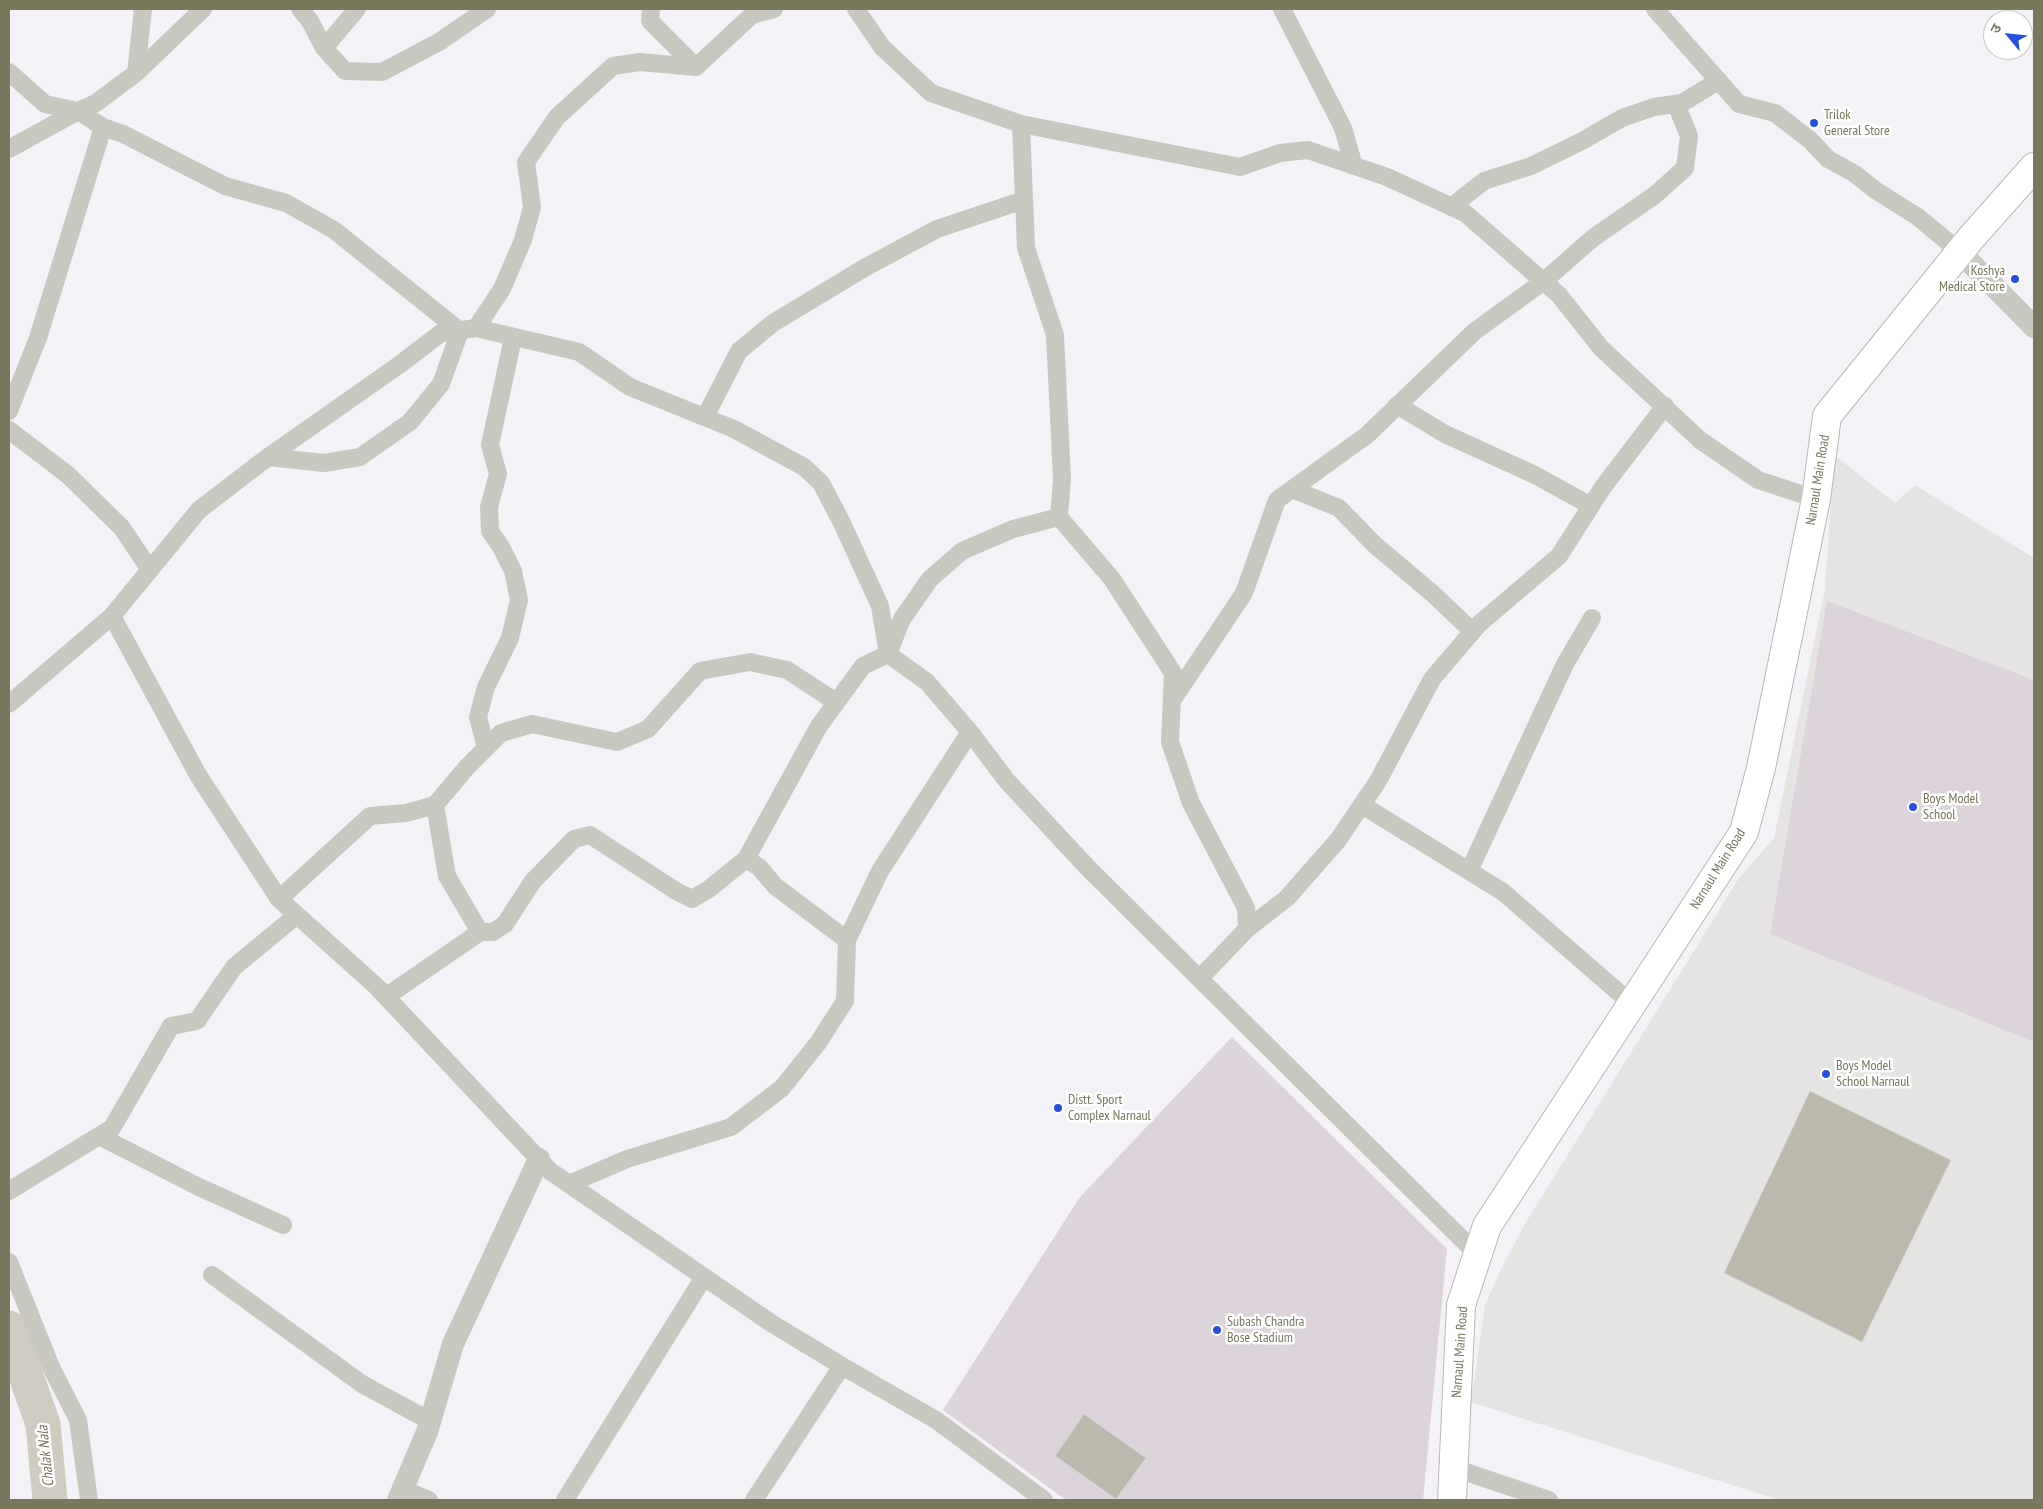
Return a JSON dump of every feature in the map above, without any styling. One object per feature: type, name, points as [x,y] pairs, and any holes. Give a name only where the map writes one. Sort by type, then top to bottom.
[{"type":"main road","name":"Narnaul Main Road","points":[[1452,1500],[1461,1305],[1487,1226],[1744,832],[1761,768],[1816,500],[1827,416],[1960,252],[2034,166]]},
{"type":"street","points":[[136,73],[143,9]]},
{"type":"street","points":[[9,149],[96,103],[136,73],[203,9]]},
{"type":"street","points":[[300,9],[310,21],[324,48],[345,71],[382,72],[438,42],[487,9]]},
{"type":"street","points":[[324,48],[357,9]]},
{"type":"street","points":[[651,9],[650,22],[696,67]]},
{"type":"street","points":[[268,457],[324,463],[360,457],[410,422],[441,384],[468,329],[502,289],[523,240],[532,207],[526,162],[557,117],[614,66],[640,62],[696,67],[752,15],[774,9]]},
{"type":"street","points":[[856,9],[882,47],[931,93],[1021,124],[1240,167],[1280,152],[1308,150],[1387,177],[1465,213],[1559,295],[1601,348],[1700,440],[1758,480],[1816,500]]},
{"type":"street","points":[[1282,9],[1343,128],[1354,166]]},
{"type":"street","points":[[1656,9],[1739,104],[1775,113],[1810,140],[1828,159],[1918,217],[1960,252],[2034,327]]},
{"type":"street","points":[[9,72],[45,104],[78,111],[103,128],[123,134],[225,186],[286,203],[334,230],[468,329]]},
{"type":"street","points":[[1451,207],[1484,181],[1531,166],[1582,141],[1622,118],[1654,107],[1682,103],[1718,80]]},
{"type":"street","points":[[1172,699],[1244,593],[1277,500],[1367,434],[1475,331],[1544,282],[1593,238],[1655,195],[1685,168],[1689,136],[1676,104]]},
{"type":"street","points":[[1021,124],[1026,248],[1055,335],[1062,479],[1059,517],[1112,579],[1173,673],[1170,742],[1191,803],[1246,908],[1247,929]]},
{"type":"street","points":[[9,411],[38,338],[103,128]]},
{"type":"street","points":[[705,418],[739,351],[773,323],[866,267],[938,229],[1024,200]]},
{"type":"street","points":[[9,704],[112,616],[199,510],[268,457],[384,376],[441,333],[468,329],[579,352],[630,387],[734,429],[804,467],[821,483],[880,606],[888,654],[927,682],[970,732],[1007,781],[1083,862],[1478,1255]]},
{"type":"street","points":[[486,748],[478,717],[486,687],[510,638],[519,600],[513,571],[501,547],[490,531],[489,507],[498,474],[490,445],[513,338]]},
{"type":"street","points":[[1397,406],[1445,434],[1535,475],[1591,506]]},
{"type":"street","points":[[1200,978],[1247,929],[1287,898],[1338,840],[1378,781],[1432,679],[1479,624],[1559,556],[1603,487],[1664,406]]},
{"type":"street","points":[[9,430],[68,475],[122,528],[150,570]]},
{"type":"street","points":[[1292,489],[1339,508],[1374,544],[1432,593],[1472,631]]},
{"type":"street","points":[[386,996],[480,932],[493,932],[505,924],[533,881],[574,839],[590,835],[676,891],[692,899],[709,889],[746,859],[819,726],[863,666],[888,654],[902,619],[930,579],[962,551],[1013,529],[1059,517]]},
{"type":"street","points":[[112,616],[198,775],[279,899],[386,996],[550,1171],[771,1323],[936,1420],[1044,1500]]},
{"type":"street","points":[[1469,870],[1565,664],[1592,618]]},
{"type":"street","points":[[279,899],[370,816],[406,813],[435,805],[500,733],[532,724],[617,742],[648,728],[700,671],[750,662],[786,670],[836,702]]},
{"type":"street","points":[[569,1184],[627,1159],[730,1127],[782,1088],[818,1043],[845,1001],[847,940],[880,871],[970,732]]},
{"type":"street","points":[[435,805],[447,876],[480,932]]},
{"type":"street","points":[[1362,805],[1504,892],[1632,1004]]},
{"type":"street","points":[[746,859],[759,867],[775,886],[847,940]]},
{"type":"street","points":[[9,1191],[112,1128],[171,1026],[197,1021],[234,967],[297,914]]},
{"type":"street","points":[[99,1136],[199,1188],[284,1225]]},
{"type":"street","points":[[429,1500],[400,1494],[430,1421],[453,1344],[539,1159]]},
{"type":"street","points":[[9,1262],[51,1367],[78,1420],[89,1500]]},
{"type":"street","points":[[212,1275],[362,1384],[430,1421]]},
{"type":"street","points":[[565,1500],[704,1276]]},
{"type":"street","points":[[754,1500],[842,1366]]},
{"type":"street","points":[[1454,1468],[1549,1500]]},
{"type":"shaded area","name":"Boys Model School Narnaul","points":[[1834,455],[1895,503],[1915,485],[2034,558],[2034,1500],[1779,1500],[1471,1402],[1485,1305],[1501,1269],[1526,1222],[1739,878],[1774,838],[1825,589]]},
{"type":"shaded area","name":"Boys Model School","points":[[1827,601],[2034,680],[2034,1042],[1770,934]]},
{"type":"shaded area","name":"Subash Chandra Bose Stadium","points":[[1232,1037],[1447,1249],[1423,1500],[1066,1500],[943,1410],[1080,1197]]},
{"type":"building","points":[[1810,1091],[1951,1160],[1862,1342],[1724,1273]]},
{"type":"building","points":[[1084,1414],[1146,1458],[1116,1499],[1055,1456]]},
{"type":"waterway","name":"Chalak Nala","points":[[9,1328],[43,1424],[50,1500]]},
{"type":"place","name":"Trilok General Store","points":[[1814,123]]},
{"type":"place","name":"Koshya Medical Store","points":[[2015,279]]},
{"type":"place","name":"Boys Model School","points":[[1913,807]]},
{"type":"place","name":"Boys Model School Narnaul","points":[[1826,1074]]},
{"type":"place","name":"Distt. Sport Complex Narnaul","points":[[1058,1108]]},
{"type":"place","name":"Subash Chandra Bose Stadium","points":[[1217,1330]]}]
